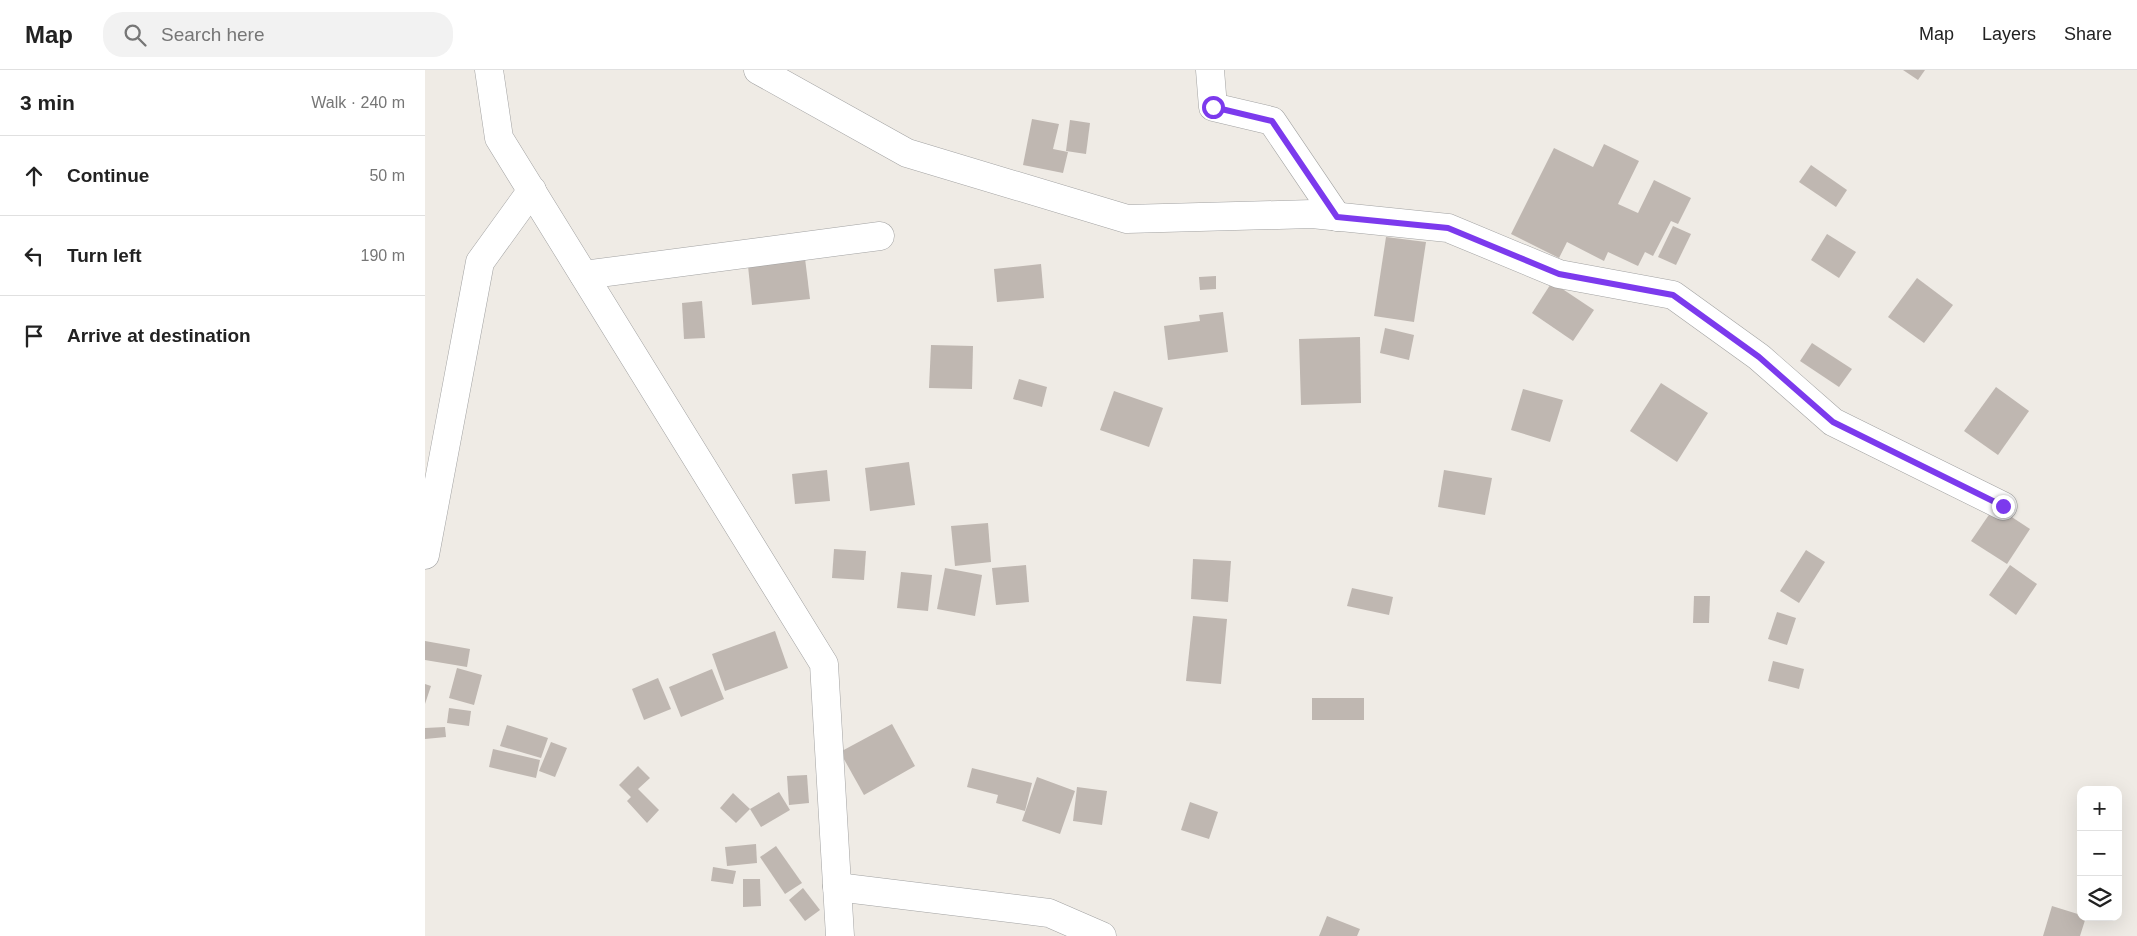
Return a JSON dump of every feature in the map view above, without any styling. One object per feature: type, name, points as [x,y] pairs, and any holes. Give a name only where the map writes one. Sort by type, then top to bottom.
[{"type":"street","points":[[489,70],[499,138],[824,664],[840,936]]},
{"type":"street","points":[[758,70],[907,153],[1127,219],[1312,214],[1448,228],[1559,274],[1673,295],[1759,357],[1833,422],[2003,506]]},
{"type":"street","points":[[1210,70],[1213,107],[1272,121],[1337,217]]},
{"type":"street","points":[[425,555],[480,262],[532,190]]},
{"type":"street","points":[[584,275],[880,236]]},
{"type":"street","points":[[837,887],[1049,913],[1102,936]]},
{"type":"building","points":[[1903,70],[1925,70],[1918,80]]},
{"type":"building","points":[[1032,119],[1059,124],[1053,149],[1068,152],[1063,173],[1023,165]]},
{"type":"building","points":[[1070,120],[1090,123],[1086,154],[1066,151]]},
{"type":"building","points":[[1604,144],[1639,161],[1618,204],[1638,213],[1654,180],[1691,198],[1678,224],[1671,221],[1653,256],[1645,252],[1638,266],[1608,252],[1604,261],[1567,242],[1559,258],[1511,234],[1554,148],[1593,167]]},
{"type":"building","points":[[1811,165],[1847,190],[1836,207],[1799,182]]},
{"type":"building","points":[[1673,226],[1691,234],[1676,265],[1658,257]]},
{"type":"building","points":[[1827,234],[1856,252],[1839,278],[1811,260]]},
{"type":"building","points":[[1386,237],[1426,242],[1414,322],[1374,316]]},
{"type":"building","points":[[804,250],[810,299],[752,305],[747,256]]},
{"type":"building","points":[[1041,264],[1044,298],[997,302],[994,269]]},
{"type":"building","points":[[1216,276],[1216,289],[1200,290],[1199,277]]},
{"type":"building","points":[[1917,278],[1953,305],[1924,343],[1888,317]]},
{"type":"building","points":[[1552,282],[1594,310],[1573,341],[1532,313]]},
{"type":"building","points":[[702,301],[705,338],[684,339],[682,303]]},
{"type":"building","points":[[1223,312],[1228,352],[1168,360],[1164,326],[1200,321],[1199,315]]},
{"type":"building","points":[[1385,328],[1414,335],[1409,360],[1380,353]]},
{"type":"building","points":[[1360,337],[1361,403],[1301,405],[1299,339]]},
{"type":"building","points":[[1812,343],[1852,369],[1839,387],[1800,361]]},
{"type":"building","points":[[931,345],[973,346],[972,389],[929,388]]},
{"type":"building","points":[[1019,379],[1047,387],[1042,407],[1013,399]]},
{"type":"building","points":[[1661,383],[1708,413],[1677,462],[1630,431]]},
{"type":"building","points":[[1996,387],[2029,411],[1998,455],[1964,431]]},
{"type":"building","points":[[1523,389],[1563,400],[1550,442],[1511,430]]},
{"type":"building","points":[[1114,391],[1163,408],[1149,447],[1100,430]]},
{"type":"building","points":[[909,462],[915,505],[870,511],[865,468]]},
{"type":"building","points":[[827,470],[830,501],[795,504],[792,474]]},
{"type":"building","points":[[1444,470],[1492,478],[1485,515],[1438,507]]},
{"type":"building","points":[[1995,506],[2030,529],[2007,564],[1971,541]]},
{"type":"building","points":[[988,523],[991,562],[955,566],[951,526]]},
{"type":"building","points":[[834,549],[866,551],[864,580],[832,578]]},
{"type":"building","points":[[1806,550],[1825,562],[1799,603],[1780,591]]},
{"type":"building","points":[[1193,559],[1231,561],[1228,602],[1191,599]]},
{"type":"building","points":[[1026,565],[1029,602],[996,605],[992,568]]},
{"type":"building","points":[[2010,565],[2037,584],[2016,615],[1989,595]]},
{"type":"building","points":[[945,568],[982,575],[975,616],[937,609]]},
{"type":"building","points":[[901,572],[932,575],[928,611],[897,608]]},
{"type":"building","points":[[1352,588],[1393,597],[1389,615],[1347,606]]},
{"type":"building","points":[[1694,596],[1710,596],[1709,623],[1693,623]]},
{"type":"building","points":[[1777,612],[1796,618],[1787,645],[1768,639]]},
{"type":"building","points":[[1193,616],[1227,619],[1221,684],[1186,681]]},
{"type":"building","points":[[775,631],[788,668],[725,691],[712,654]]},
{"type":"building","points":[[425,641],[470,649],[467,667],[425,660]]},
{"type":"building","points":[[1773,661],[1804,669],[1799,689],[1768,681]]},
{"type":"building","points":[[457,668],[482,675],[474,705],[449,698]]},
{"type":"building","points":[[712,669],[724,699],[681,717],[669,687]]},
{"type":"building","points":[[658,678],[671,709],[644,720],[632,689]]},
{"type":"building","points":[[425,684],[431,686],[425,704]]},
{"type":"building","points":[[1312,698],[1364,698],[1364,720],[1312,720]]},
{"type":"building","points":[[449,708],[471,711],[469,726],[447,723]]},
{"type":"building","points":[[892,724],[915,766],[864,795],[840,752]]},
{"type":"building","points":[[507,725],[548,738],[541,758],[500,746]]},
{"type":"building","points":[[445,727],[446,737],[425,739],[425,728]]},
{"type":"building","points":[[551,742],[567,748],[555,777],[539,771]]},
{"type":"building","points":[[493,749],[540,760],[536,778],[489,767]]},
{"type":"building","points":[[638,766],[650,778],[638,789],[659,810],[647,823],[627,801],[631,797],[619,785]]},
{"type":"building","points":[[972,768],[1032,783],[1025,811],[996,803],[998,795],[967,787]]},
{"type":"building","points":[[807,775],[809,803],[789,805],[787,776]]},
{"type":"building","points":[[1037,777],[1075,791],[1060,834],[1022,821]]},
{"type":"building","points":[[1077,787],[1107,791],[1102,825],[1073,821]]},
{"type":"building","points":[[779,792],[790,810],[761,827],[750,809]]},
{"type":"building","points":[[733,793],[750,809],[736,823],[720,808]]},
{"type":"building","points":[[1190,802],[1218,812],[1209,839],[1181,830]]},
{"type":"building","points":[[756,844],[757,863],[727,866],[725,847]]},
{"type":"building","points":[[776,846],[802,883],[785,894],[760,857]]},
{"type":"building","points":[[713,867],[736,871],[733,884],[711,881]]},
{"type":"building","points":[[743,879],[760,879],[761,906],[743,907]]},
{"type":"building","points":[[803,888],[820,910],[805,921],[789,900]]},
{"type":"building","points":[[2052,906],[2077,914],[2077,921],[2085,921],[2080,936],[2043,936]]},
{"type":"building","points":[[1327,916],[1360,929],[1357,936],[1319,936]]},
{"type":"route","points":[[1213,107],[1272,121],[1337,217],[1448,228],[1559,274],[1673,295],[1759,357],[1833,422],[2003,506]]}]
